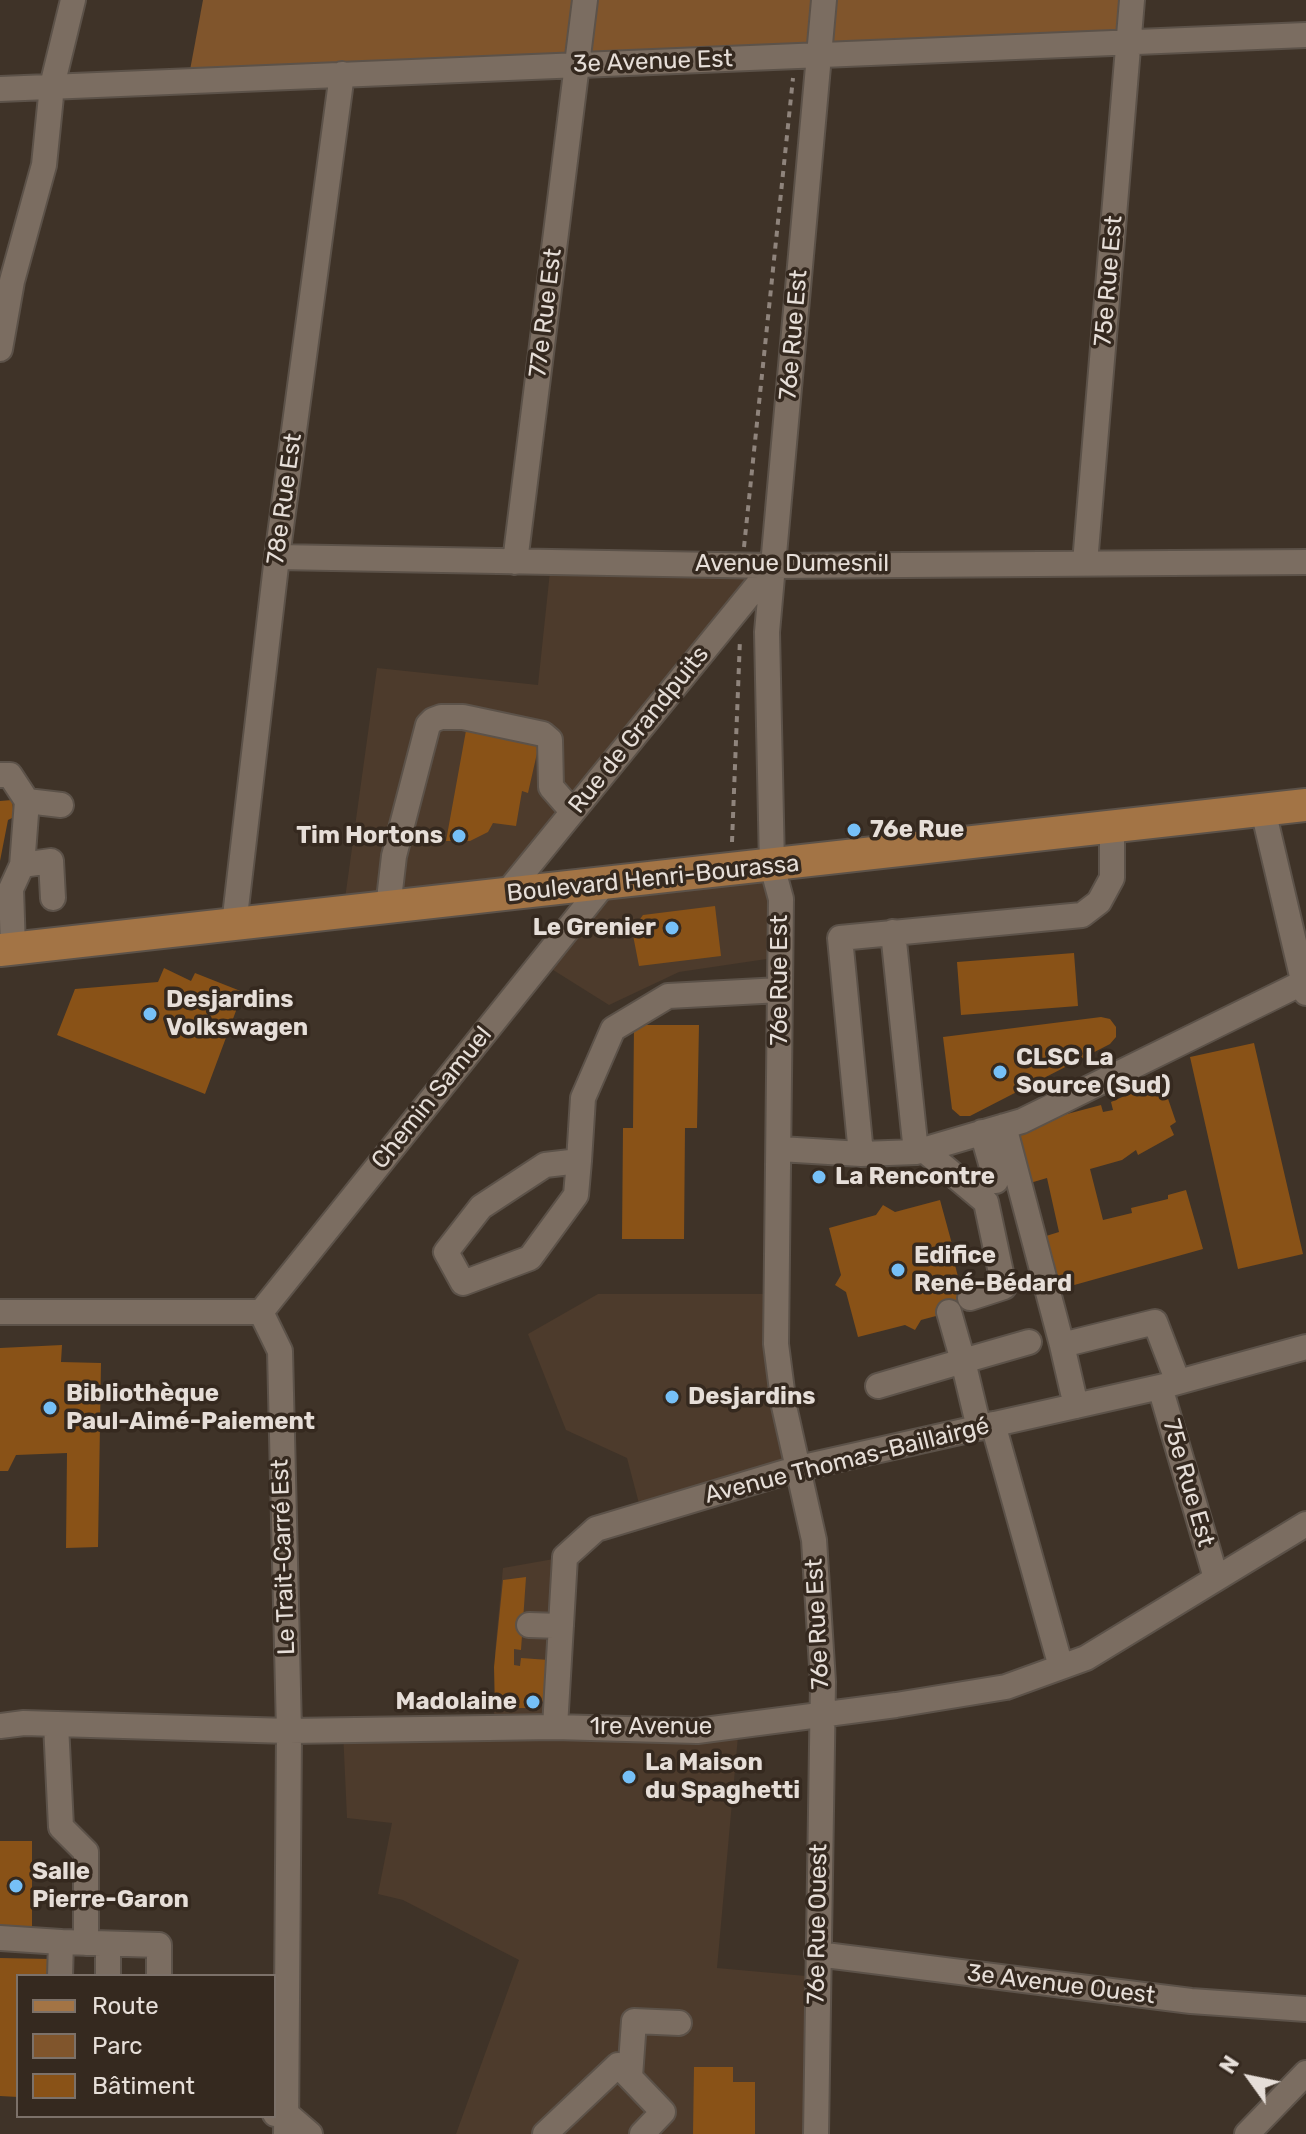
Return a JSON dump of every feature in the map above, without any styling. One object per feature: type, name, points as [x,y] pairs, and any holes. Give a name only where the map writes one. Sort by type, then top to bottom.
[{"type":"main road","name":"Boulevard Henri-Bourassa","points":[[6,950],[1306,805]]},
{"type":"street","points":[[0,349],[12,281],[44,165],[52,86],[73,0]]},
{"type":"street","name":"77e Rue Est","points":[[515,562],[585,0]]},
{"type":"street","name":"76e Rue Est","points":[[822,1713],[823,1682],[814,1540],[784,1406],[776,1344],[781,899],[772,866],[767,632],[807,55],[824,0]]},
{"type":"street","name":"75e Rue Est","points":[[1085,563],[1132,0]]},
{"type":"street","name":"3e Avenue Est","points":[[0,89],[1306,35]]},
{"type":"street","name":"78e Rue Est","points":[[234,925],[277,557],[342,74]]},
{"type":"street","name":"Avenue Dumesnil","points":[[277,557],[773,566],[1306,562]]},
{"type":"street","name":"Rue de Grandpuits","points":[[505,895],[773,566]]},
{"type":"street","points":[[388,908],[394,856],[428,725],[433,720],[463,717],[543,734],[550,740],[551,787],[572,811]]},
{"type":"street","points":[[0,775],[10,775],[27,801],[22,866],[11,889],[6,950]]},
{"type":"street","points":[[27,801],[61,805]]},
{"type":"street","points":[[780,1149],[861,1154],[920,1151],[1022,1121],[1305,987],[1263,810]]},
{"type":"street","points":[[861,1154],[840,938],[1082,915],[1099,902],[1112,878],[1112,827]]},
{"type":"street","points":[[22,866],[51,861],[53,898]]},
{"type":"street","name":"Chemin Samuel","points":[[261,1312],[604,884]]},
{"type":"street","points":[[893,932],[920,1151],[986,1202],[1004,1287],[970,1298]]},
{"type":"street","points":[[579,1161],[545,1165],[481,1207],[446,1252],[463,1283],[530,1258],[576,1195],[579,1161],[583,1098],[613,1029],[668,996],[780,990]]},
{"type":"street","points":[[993,1129],[996,1181]]},
{"type":"street","points":[[993,1129],[1062,1345],[1076,1406]]},
{"type":"street","points":[[0,1312],[261,1312]]},
{"type":"street","name":"Le Trait-Carré Est","points":[[261,1312],[280,1351],[289,1731],[283,2121]]},
{"type":"street","points":[[949,1312],[1061,1667]]},
{"type":"street","name":"75e Rue Est","points":[[1062,1345],[1155,1322],[1216,1578]]},
{"type":"street","points":[[878,1386],[1029,1342]]},
{"type":"street","name":"Avenue Thomas-Baillairgé","points":[[555,1727],[565,1557],[596,1529],[799,1468],[1169,1384],[1306,1347]]},
{"type":"street","name":"1re Avenue","points":[[0,1726],[24,1723],[289,1731],[555,1727],[697,1731],[896,1705],[1006,1687],[1086,1658],[1306,1524]]},
{"type":"street","points":[[529,1625],[561,1626]]},
{"type":"street","name":"76e Rue Ouest","points":[[816,2134],[822,1713]]},
{"type":"street","points":[[56,1724],[61,1827],[86,1852],[97,1943],[107,1974]]},
{"type":"street","points":[[0,1938],[159,1945],[159,1974]]},
{"type":"street","points":[[60,1974],[61,1942]]},
{"type":"street","name":"3e Avenue Ouest","points":[[817,1954],[1191,2001],[1306,2009]]},
{"type":"street","points":[[630,2077],[634,2021],[679,2023]]},
{"type":"street","points":[[545,2134],[618,2065],[663,2112],[642,2134]]},
{"type":"street","points":[[1247,2134],[1306,2073]]},
{"type":"street","points":[[283,2121],[310,2134]]},
{"type":"path","points":[[742,565],[807,55]]},
{"type":"path","points":[[731,870],[741,605]]},
{"type":"shaded area","points":[[551,562],[773,566],[505,895],[343,913],[377,668],[538,685]]},
{"type":"shaded area","points":[[772,866],[780,957],[679,972],[609,1005],[542,963],[604,884]]},
{"type":"shaded area","points":[[598,1294],[777,1294],[799,1468],[642,1515],[627,1458],[566,1430],[528,1334]]},
{"type":"shaded area","points":[[565,1557],[555,1727],[739,1725],[717,1968],[817,1977],[816,2134],[456,2134],[519,1960],[403,1900],[378,1894],[392,1823],[347,1818],[343,1731],[494,1728],[495,1652],[503,1568]]},
{"type":"green space","points":[[203,0],[1132,0],[1129,42],[188,81]]},
{"type":"building","points":[[467,725],[540,740],[528,793],[522,791],[516,826],[493,823],[488,832],[470,841],[446,841]]},
{"type":"building","points":[[12,800],[14,817],[8,820],[0,861],[0,801]]},
{"type":"building","points":[[715,906],[721,956],[639,966],[632,930],[643,915]]},
{"type":"building","points":[[1074,953],[1078,1006],[961,1015],[957,962]]},
{"type":"building","name":"Desjardins Volkswagen","points":[[164,968],[191,981],[195,973],[243,992],[205,1094],[57,1035],[75,989],[158,982]]},
{"type":"building","name":"CLSC La Source (Sud)","points":[[1101,1017],[1110,1019],[1116,1027],[1116,1037],[1110,1044],[970,1116],[960,1116],[952,1109],[943,1037]]},
{"type":"building","points":[[634,1025],[699,1025],[697,1128],[685,1128],[684,1239],[622,1239],[623,1128],[633,1128]]},
{"type":"building","points":[[1254,1043],[1303,1254],[1238,1269],[1190,1057]]},
{"type":"building","points":[[1156,1082],[1159,1092],[1165,1090],[1176,1122],[1170,1126],[1174,1135],[1138,1155],[1136,1150],[1122,1160],[1090,1169],[1103,1220],[1132,1213],[1131,1208],[1168,1199],[1168,1195],[1186,1190],[1203,1249],[1060,1289],[1046,1236],[1059,1232],[1047,1178],[1030,1183],[1018,1127],[1101,1105],[1103,1112],[1113,1110],[1111,1102]]},
{"type":"building","name":"Edifice René-Bédard","points":[[940,1200],[952,1244],[963,1251],[955,1265],[966,1308],[921,1320],[915,1330],[905,1325],[858,1337],[846,1292],[835,1285],[841,1275],[829,1228],[876,1215],[883,1205],[895,1212]]},
{"type":"building","name":"Bibliothèque Paul-Aimé-Paiement","points":[[62,1345],[61,1362],[101,1363],[98,1547],[66,1548],[67,1453],[16,1455],[8,1471],[0,1471],[0,1348]]},
{"type":"building","points":[[526,1577],[521,1650],[514,1649],[514,1665],[520,1666],[521,1658],[549,1660],[546,1702],[539,1702],[539,1708],[495,1708],[494,1667],[503,1580]]},
{"type":"building","name":"Salle Pierre-Garon","points":[[0,1841],[32,1841],[32,1931],[0,1931]]},
{"type":"building","points":[[0,1958],[51,1959],[51,1974],[16,1974],[16,2097],[0,2096]]},
{"type":"building","points":[[694,2067],[733,2067],[733,2082],[755,2082],[755,2134],[693,2134]]},
{"type":"place","name":"76e Rue","points":[[854,830]]},
{"type":"place","name":"Tim Hortons","points":[[459,836]]},
{"type":"place","name":"Le Grenier","points":[[672,928]]},
{"type":"place","name":"Desjardins Volkswagen","points":[[150,1014]]},
{"type":"place","name":"CLSC La Source (Sud)","points":[[1000,1072]]},
{"type":"place","name":"La Rencontre","points":[[819,1177]]},
{"type":"place","name":"Edifice René-Bédard","points":[[898,1270]]},
{"type":"place","name":"Desjardins","points":[[672,1397]]},
{"type":"place","name":"Bibliothèque Paul-Aimé-Paiement","points":[[50,1408]]},
{"type":"place","name":"Madolaine","points":[[533,1702]]},
{"type":"place","name":"La Maison du Spaghetti","points":[[629,1777]]},
{"type":"place","name":"Salle Pierre-Garon","points":[[16,1886]]}]
